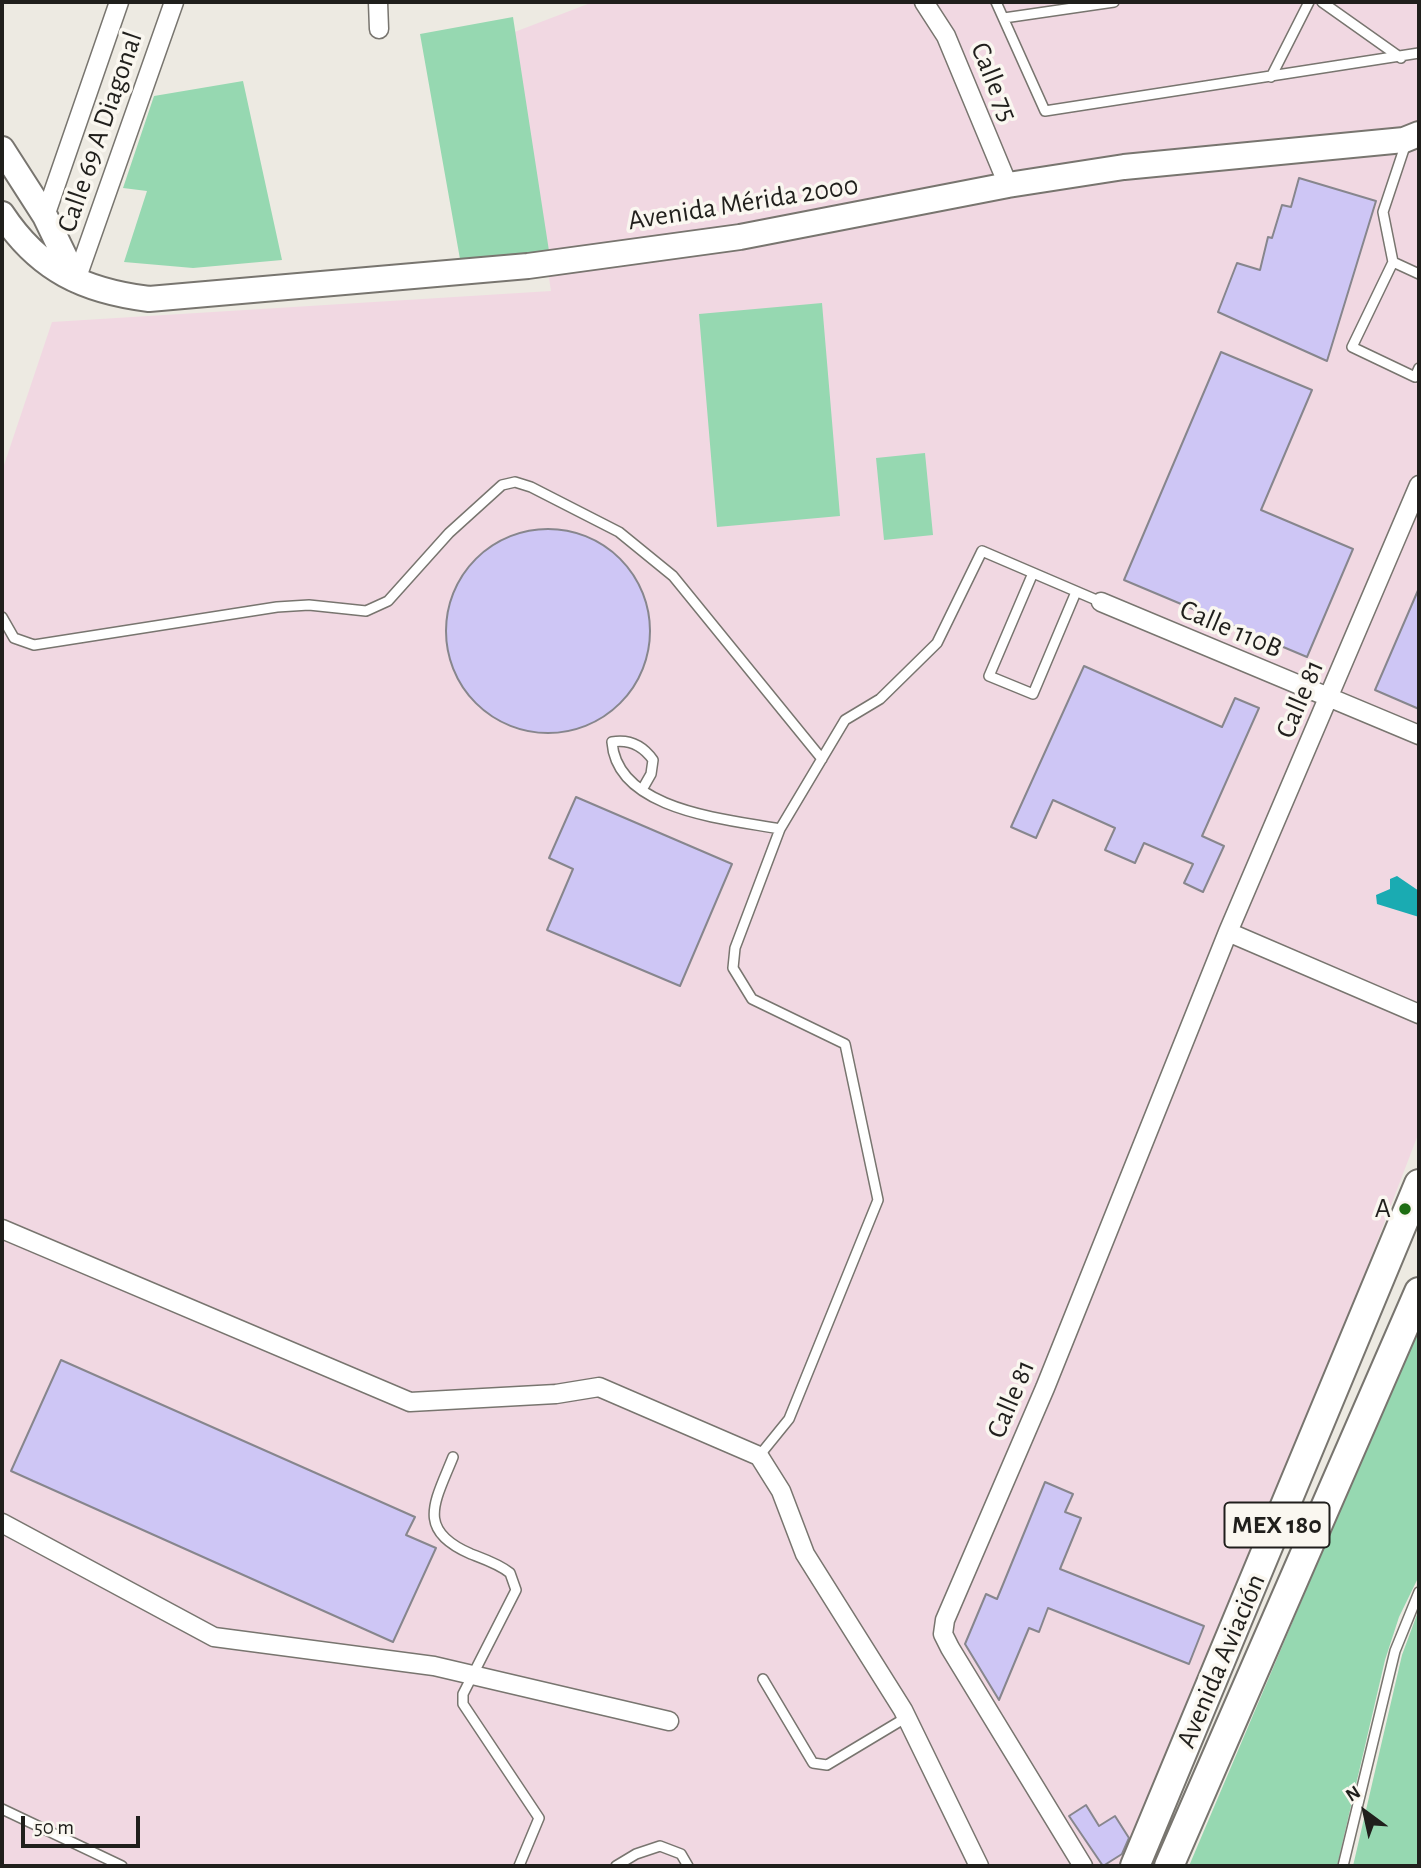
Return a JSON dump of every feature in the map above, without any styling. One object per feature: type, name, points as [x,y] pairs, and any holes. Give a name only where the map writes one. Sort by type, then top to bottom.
[{"type":"main road","name":"Avenida Mérida 2000","points":[[2,214],[13,230],[44,262],[76,280],[112,294],[149,299],[528,266],[740,237],[1008,185],[1124,167],[1414,136]]},
{"type":"main road","points":[[2,149],[46,216],[76,280]]},
{"type":"main road","name":"Avenida Aviación","points":[[1135,1866],[1419,1184]]},
{"type":"main road","name":"Avenida Aviación","points":[[1169,1866],[1419,1292]]},
{"type":"street","name":"Calle 69 A Diagonal","points":[[46,216],[119,2]]},
{"type":"street","name":"Calle 69 A Diagonal","points":[[76,280],[174,2]]},
{"type":"street","points":[[379,2],[379,29]]},
{"type":"street","name":"Calle 75","points":[[924,2],[946,36],[1008,185]]},
{"type":"street","name":"Calle 81","points":[[1083,1866],[950,1647],[943,1634],[945,1620],[1045,1388],[1228,932],[1419,485]]},
{"type":"street","name":"Calle 110B","points":[[1101,602],[1419,735]]},
{"type":"street","points":[[1228,932],[1419,1014]]},
{"type":"street","points":[[2,1230],[411,1402],[556,1394],[599,1387],[759,1456],[781,1491],[805,1554],[906,1717],[979,1866]]},
{"type":"street","points":[[2,1523],[214,1637],[434,1666],[669,1721]]},
{"type":"lane","points":[[996,2],[1045,111],[1402,58],[1419,53]]},
{"type":"lane","points":[[1004,18],[1114,2]]},
{"type":"lane","points":[[1271,77],[1309,2]]},
{"type":"lane","points":[[1322,2],[1402,58]]},
{"type":"lane","points":[[1414,136],[1383,212],[1393,262],[1352,346],[1415,377],[1419,368]]},
{"type":"lane","points":[[1393,262],[1419,274]]},
{"type":"lane","points":[[2,617],[14,638],[34,645],[277,607],[309,605],[366,611],[388,601],[449,533],[502,485],[515,482],[531,487],[619,532],[673,576],[822,759]]},
{"type":"lane","points":[[759,1456],[789,1419],[878,1200],[845,1044],[752,999],[733,968],[735,948],[780,829],[845,720],[880,699],[937,643],[982,551],[1101,602]]},
{"type":"lane","points":[[1033,573],[989,676],[1033,694],[1076,592]]},
{"type":"lane","points":[[643,788],[651,774],[653,760],[636,745],[623,740],[612,742],[613,760],[621,774],[664,803],[688,812],[780,829]]},
{"type":"lane","points":[[453,1457],[435,1501],[433,1515],[440,1536],[449,1544],[503,1567],[515,1581],[516,1590],[463,1693],[467,1714],[511,1772],[539,1818],[519,1866]]},
{"type":"lane","points":[[1343,1866],[1395,1651],[1419,1592]]},
{"type":"lane","points":[[763,1679],[813,1763],[818,1766],[827,1765],[906,1717]]},
{"type":"lane","points":[[2,1809],[122,1866]]},
{"type":"lane","points":[[616,1866],[636,1854],[660,1846],[681,1854],[688,1866]]},
{"type":"shaded area","points":[[593,2],[1419,2],[1419,1132],[1276,1506],[1119,1866],[2,1866],[2,471],[52,322],[551,291],[512,33]]},
{"type":"green space","points":[[513,17],[549,251],[460,259],[420,34]]},
{"type":"green space","points":[[243,81],[282,260],[193,268],[124,262],[147,191],[123,188],[154,96]]},
{"type":"green space","points":[[822,303],[840,516],[717,527],[699,314]]},
{"type":"green space","points":[[925,453],[933,535],[884,540],[876,458]]},
{"type":"green space","points":[[1419,1324],[1419,1576],[1399,1617],[1385,1660],[1337,1866],[1189,1866]]},
{"type":"green space","points":[[1419,1609],[1419,1866],[1353,1866],[1402,1655]]},
{"type":"water","points":[[1397,876],[1419,891],[1419,917],[1377,904],[1376,895],[1390,889],[1390,879]]},
{"type":"building","points":[[1299,178],[1376,201],[1327,361],[1218,312],[1237,263],[1260,270],[1268,237],[1272,238],[1282,205],[1291,207]]},
{"type":"building","points":[[1221,352],[1312,390],[1261,510],[1353,549],[1307,657],[1124,580]]},
{"type":"building","points":[[548,529],[587,537],[605,546],[620,559],[633,574],[642,592],[650,631],[642,670],[633,688],[620,703],[605,716],[587,725],[548,733],[509,725],[491,716],[476,703],[463,688],[454,670],[446,631],[454,592],[463,574],[476,559],[491,546],[509,537]]},
{"type":"building","points":[[1419,588],[1419,709],[1375,690]]},
{"type":"building","points":[[1084,666],[1222,727],[1235,698],[1259,708],[1202,836],[1224,846],[1203,892],[1184,883],[1193,864],[1144,843],[1135,863],[1105,850],[1115,828],[1053,800],[1036,838],[1011,827]]},
{"type":"building","points":[[576,797],[732,864],[680,986],[547,930],[573,869],[549,858]]},
{"type":"building","points":[[61,1360],[415,1517],[406,1535],[436,1548],[393,1642],[11,1471]]},
{"type":"building","points":[[1045,1482],[1073,1494],[1065,1512],[1081,1518],[1060,1569],[1204,1626],[1189,1664],[1048,1608],[1039,1632],[1029,1628],[999,1700],[965,1644],[986,1594],[997,1599]]},
{"type":"building","points":[[1086,1805],[1099,1826],[1115,1816],[1129,1838],[1122,1854],[1103,1866],[1069,1816]]},
{"type":"place","name":"A","points":[[1405,1209]]}]
